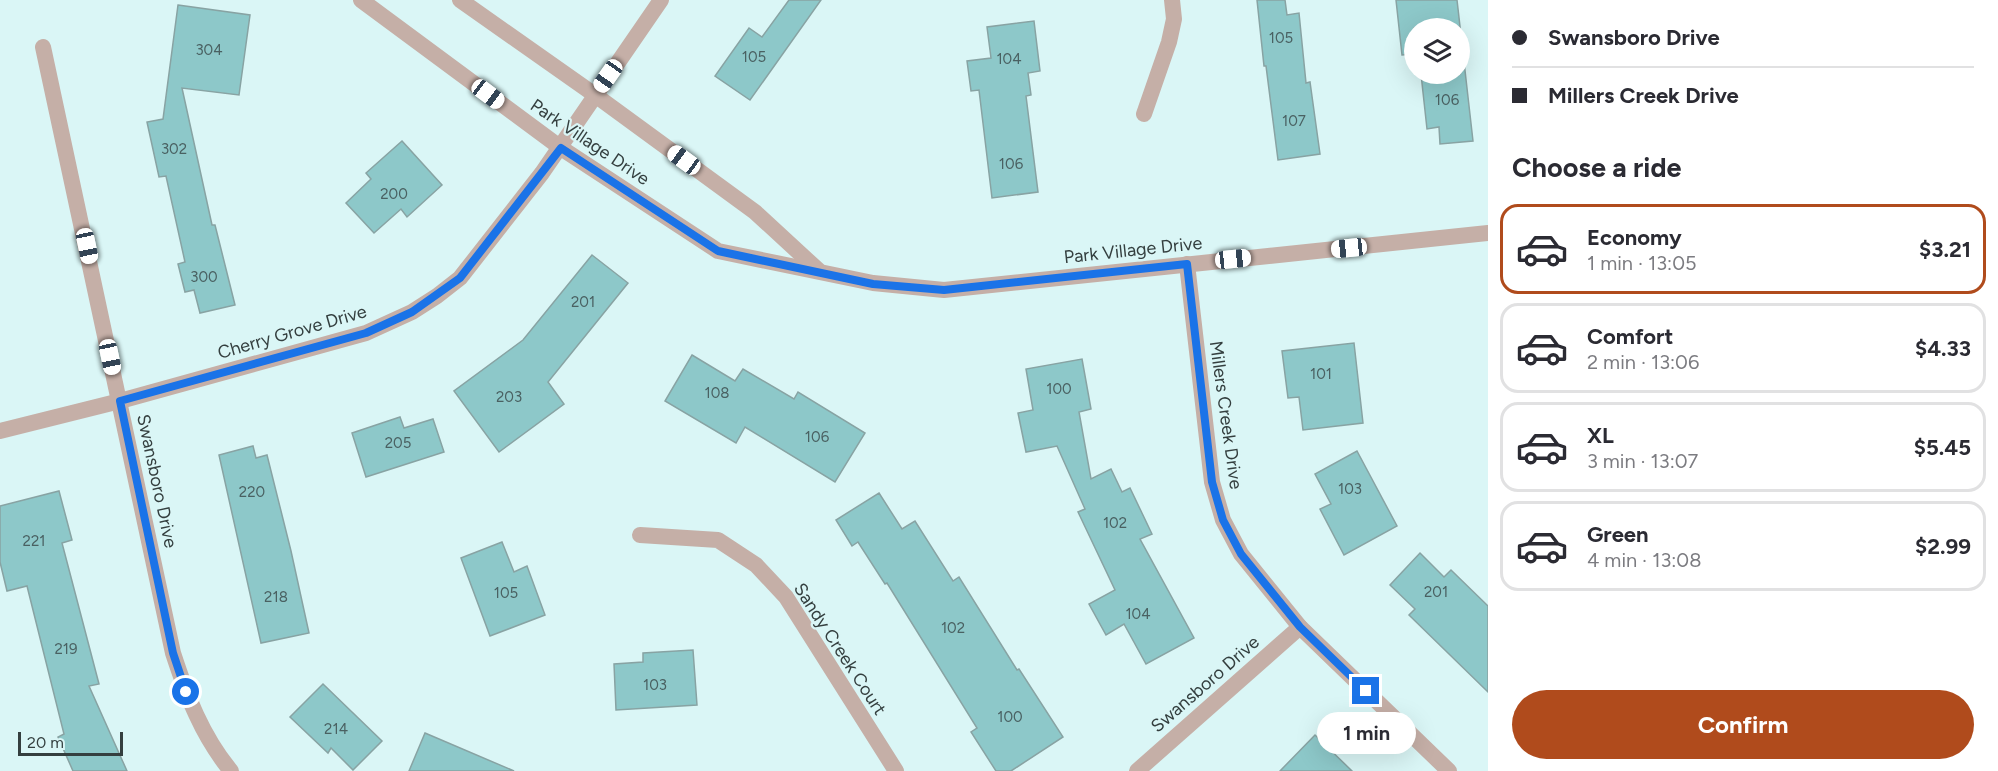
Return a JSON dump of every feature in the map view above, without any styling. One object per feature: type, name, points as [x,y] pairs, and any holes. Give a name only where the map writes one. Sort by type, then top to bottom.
[{"type":"street","name":"Park Village Drive","points":[[361,0],[561,148],[718,251],[873,284],[944,290],[1488,233]]},
{"type":"street","name":"Park Village Drive","points":[[460,0],[595,95],[754,212],[818,271]]},
{"type":"street","name":"Cherry Grove Drive","points":[[0,431],[120,401],[366,333],[412,312],[460,278],[561,148],[661,0]]},
{"type":"street","points":[[1144,114],[1169,42],[1174,19],[1172,0]]},
{"type":"street","name":"Swansboro Drive","points":[[44,47],[173,653],[186,692],[202,728],[231,771]]},
{"type":"street","name":"Millers Creek Drive","points":[[1187,264],[1212,482],[1223,520],[1241,554],[1300,627],[1449,771]]},
{"type":"street","name":"Sandy Creek Court","points":[[640,535],[718,540],[756,565],[786,597],[896,771]]},
{"type":"street","name":"Swansboro Drive","points":[[1137,771],[1300,627]]},
{"type":"building","points":[[789,0],[821,0],[750,100],[715,76],[749,28],[762,37]]},
{"type":"building","points":[[1257,0],[1285,0],[1287,15],[1299,13],[1306,83],[1310,82],[1320,154],[1278,160]]},
{"type":"building","points":[[1396,0],[1457,0],[1459,18],[1404,18],[1404,55],[1402,55]]},
{"type":"building","points":[[178,5],[250,15],[239,95],[182,88],[212,225],[215,225],[235,305],[200,313],[194,290],[185,292],[178,264],[185,262],[166,176],[159,177],[147,122],[163,119]]},
{"type":"building","points":[[1034,21],[1040,71],[1028,73],[1031,95],[1026,96],[1038,192],[992,198],[979,90],[971,91],[967,61],[991,58],[987,27]]},
{"type":"building","points":[[1422,84],[1467,84],[1473,141],[1440,144],[1439,127],[1427,129]]},
{"type":"building","points":[[402,141],[442,185],[407,217],[401,209],[374,233],[346,203],[371,179],[366,173]]},
{"type":"building","points":[[592,255],[628,283],[548,382],[564,404],[499,452],[454,391],[523,340]]},
{"type":"building","points":[[1354,343],[1363,423],[1303,430],[1299,397],[1288,398],[1282,351]]},
{"type":"building","points":[[692,355],[735,381],[743,369],[794,399],[798,392],[865,433],[835,482],[745,427],[736,443],[665,401]]},
{"type":"building","points":[[1082,359],[1091,409],[1079,412],[1091,479],[1111,469],[1122,492],[1130,488],[1152,534],[1140,539],[1194,638],[1146,664],[1124,624],[1106,635],[1089,604],[1115,590],[1078,512],[1085,509],[1057,446],[1026,452],[1018,413],[1033,410],[1026,369]]},
{"type":"building","points":[[400,417],[404,428],[433,419],[444,452],[366,477],[352,433]]},
{"type":"building","points":[[253,446],[256,458],[267,455],[309,633],[261,643],[219,455]]},
{"type":"building","points":[[1357,451],[1397,526],[1344,555],[1320,509],[1331,504],[1315,474]]},
{"type":"building","points":[[59,491],[72,540],[62,543],[99,684],[89,686],[127,771],[73,771],[58,737],[64,734],[27,586],[7,591],[0,562],[0,506]]},
{"type":"building","points":[[879,493],[902,529],[915,521],[953,581],[959,577],[1017,670],[1019,669],[1063,737],[1011,771],[996,771],[971,732],[977,728],[887,583],[885,584],[858,542],[852,546],[836,520]]},
{"type":"building","points":[[502,542],[514,572],[527,566],[545,615],[490,636],[461,558]]},
{"type":"building","points":[[1420,553],[1444,577],[1451,570],[1488,606],[1488,692],[1409,615],[1415,609],[1390,585]]},
{"type":"building","points":[[693,650],[697,705],[616,710],[614,664],[643,662],[643,653]]},
{"type":"building","points":[[323,684],[382,741],[353,770],[331,748],[328,753],[290,717]]},
{"type":"building","points":[[425,733],[514,771],[409,771]]},
{"type":"building","points":[[1315,735],[1352,771],[1280,771]]},
{"type":"route","points":[[186,692],[173,653],[120,401],[366,333],[412,312],[460,278],[561,148],[718,251],[873,284],[944,290],[1187,264],[1212,482],[1223,520],[1241,554],[1300,627],[1366,691]]}]
